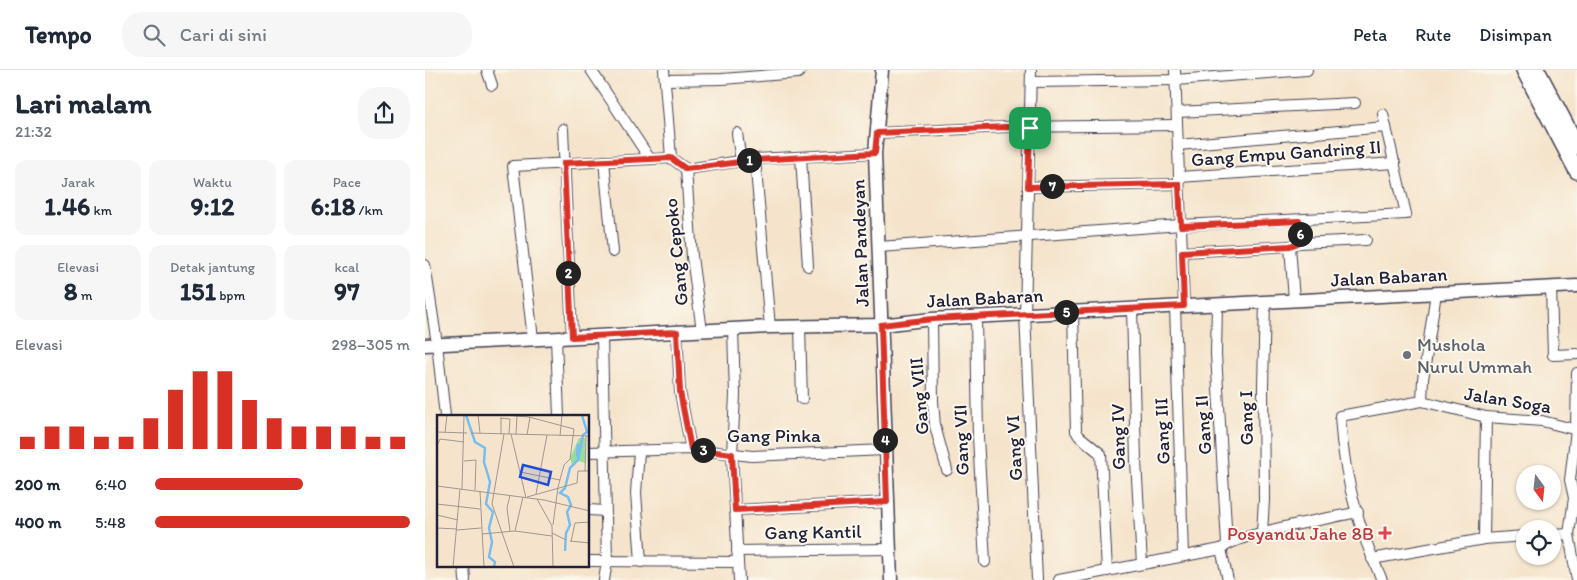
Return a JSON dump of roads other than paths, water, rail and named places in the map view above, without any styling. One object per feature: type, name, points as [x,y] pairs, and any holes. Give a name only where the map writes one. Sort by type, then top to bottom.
[{"type":"main road","points":[[1524,70],[1577,171]]},
{"type":"main road","points":[[1537,70],[1577,146]]},
{"type":"street","points":[[487,70],[492,85]]},
{"type":"street","points":[[591,70],[650,159]]},
{"type":"street","points":[[671,158],[665,75],[722,79],[798,73],[801,70]]},
{"type":"street","name":"Jalan Pandeyan","points":[[882,70],[875,153],[891,580]]},
{"type":"street","name":"Gang VI","points":[[1031,70],[1025,314],[1037,580]]},
{"type":"street","points":[[1031,82],[1307,70]]},
{"type":"street","name":"Gang III","points":[[1175,75],[1182,252],[1179,306],[1183,555]]},
{"type":"street","points":[[1177,112],[1355,103]]},
{"type":"street","points":[[879,247],[1181,226],[1406,214],[1383,114]]},
{"type":"street","points":[[877,133],[1177,125]]},
{"type":"street","points":[[1178,145],[1387,127]]},
{"type":"street","points":[[563,129],[572,337]]},
{"type":"street","points":[[737,133],[741,162]]},
{"type":"street","points":[[533,339],[513,166],[671,158],[686,169],[755,160],[875,153]]},
{"type":"street","points":[[801,157],[808,266]]},
{"type":"street","points":[[755,160],[770,327]]},
{"type":"street","points":[[603,161],[613,252]]},
{"type":"street","name":"Gang Empu Gandring II","points":[[1028,187],[1179,180],[1395,163]]},
{"type":"street","name":"Gang Cepoko","points":[[686,169],[692,257],[702,330]]},
{"type":"street","points":[[1293,300],[1294,245],[1299,221]]},
{"type":"street","points":[[1182,252],[1366,240]]},
{"type":"street","points":[[425,265],[431,344],[445,415]]},
{"type":"street","name":"Jalan Babaran","points":[[431,344],[770,327],[881,325],[933,319],[1577,286]]},
{"type":"street","points":[[1551,287],[1553,355],[1577,354]]},
{"type":"street","points":[[1382,580],[1372,559],[1344,465],[1340,416],[1423,401],[1423,379],[1436,293]]},
{"type":"street","name":"Gang I","points":[[1261,532],[1264,528],[1263,386],[1265,302]]},
{"type":"street","name":"Gang II","points":[[1217,304],[1216,354],[1224,546],[1228,580]]},
{"type":"street","name":"Gang IV","points":[[1132,309],[1141,564]]},
{"type":"street","points":[[1073,312],[1076,431],[1079,436],[1101,454],[1107,571]]},
{"type":"street","name":"Gang VII","points":[[976,317],[978,437],[985,562]]},
{"type":"street","name":"Gang VIII","points":[[933,319],[933,401],[935,426],[947,470]]},
{"type":"street","points":[[800,327],[802,399]]},
{"type":"street","points":[[733,329],[735,396],[732,454],[739,580]]},
{"type":"street","points":[[677,332],[680,392],[691,449]]},
{"type":"street","points":[[602,336],[607,562],[604,580]]},
{"type":"street","points":[[556,338],[559,415]]},
{"type":"street","points":[[1577,373],[1577,430],[1570,480],[1574,498],[1569,534],[1577,580]]},
{"type":"street","name":"Jalan Soga","points":[[1423,401],[1486,417],[1542,421],[1577,430]]},
{"type":"street","points":[[1484,539],[1486,417]]},
{"type":"street","name":"Gang Pinka","points":[[590,452],[691,449],[752,456],[885,450]]},
{"type":"street","points":[[639,451],[636,493],[641,562]]},
{"type":"street","points":[[735,510],[887,502]]},
{"type":"street","points":[[590,510],[605,511]]},
{"type":"street","points":[[1059,580],[1224,546],[1261,532],[1358,512]]},
{"type":"street","points":[[1561,534],[1569,534]]},
{"type":"street","points":[[1372,559],[1484,539],[1516,537]]},
{"type":"street","name":"Gang Kantil","points":[[737,550],[889,549]]},
{"type":"street","points":[[590,561],[738,562]]},
{"type":"place","name":"Mushola Nurul Ummah","points":[[1407,355]]},
{"type":"place","name":"Posyandu Jahe 8B","points":[[1385,533]]}]
